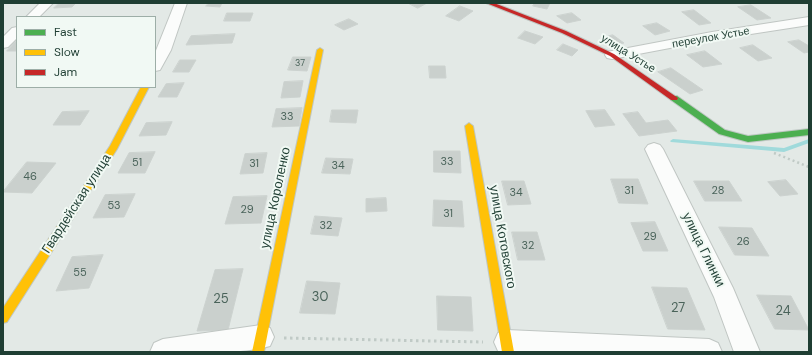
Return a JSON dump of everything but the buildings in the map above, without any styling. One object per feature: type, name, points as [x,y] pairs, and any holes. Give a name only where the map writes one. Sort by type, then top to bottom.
[{"type":"street","points":[[33,16],[48,3]]},
{"type":"street","points":[[156,65],[164,50],[181,3]]},
{"type":"street","name":"улица Устье","points":[[489,3],[564,32],[612,56],[722,132],[748,139],[809,132]]},
{"type":"street","name":"переулок Устье","points":[[612,56],[712,36],[809,21]]},
{"type":"street","points":[[3,44],[16,32]]},
{"type":"street","name":"улица Короленко","points":[[260,345],[320,50]]},
{"type":"street","name":"Гвардейская улица","points":[[3,318],[114,147],[144,88]]},
{"type":"street","name":"улица Котовского","points":[[469,126],[507,347]]},
{"type":"street","name":"улица Глинки","points":[[654,150],[725,296],[747,352]]},
{"type":"street","points":[[163,352],[260,345]]},
{"type":"street","points":[[507,347],[709,352]]},
{"type":"path","points":[[260,345],[507,347]]},
{"type":"waterway","points":[[673,141],[784,150],[809,141]]},
{"type":"traffic: fast","points":[[674,98],[722,132],[748,139],[809,132]]},
{"type":"traffic: slow","points":[[258,352],[320,50]]},
{"type":"traffic: slow","points":[[3,318],[114,147],[144,88]]},
{"type":"traffic: slow","points":[[469,126],[508,352]]},
{"type":"traffic: jam","points":[[489,3],[564,32],[612,55],[674,98]]}]
